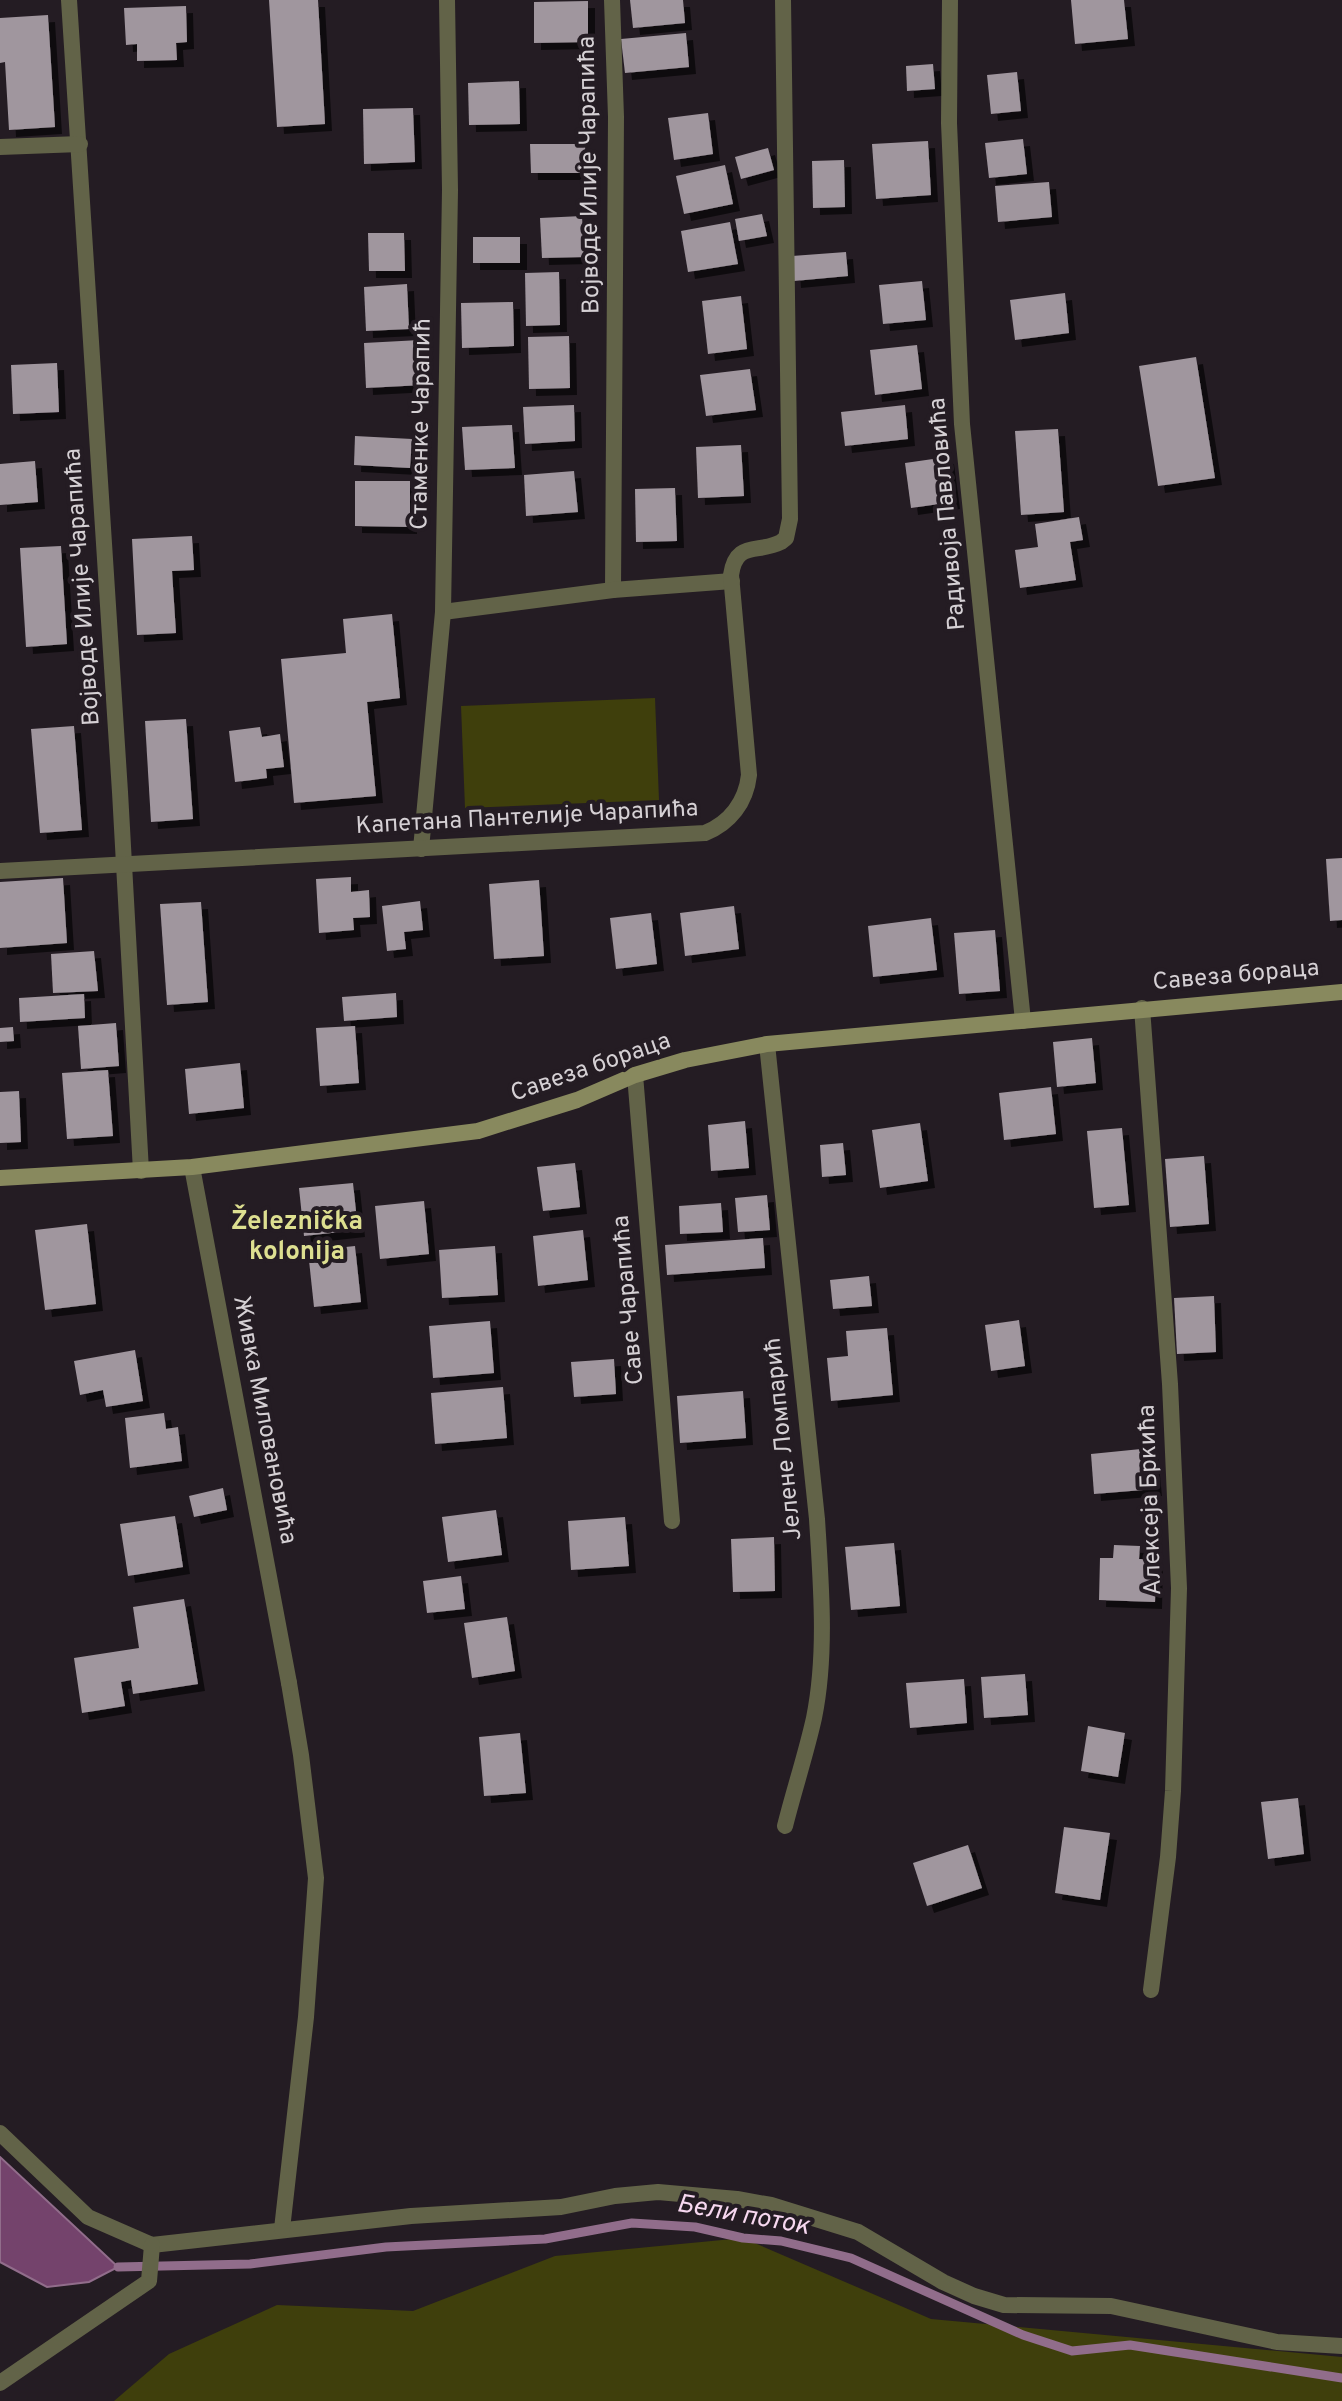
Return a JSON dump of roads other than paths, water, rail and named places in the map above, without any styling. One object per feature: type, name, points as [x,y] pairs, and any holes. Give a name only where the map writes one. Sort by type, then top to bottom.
[{"type":"street","name":"Војводе Илије Чарапића","points":[[69,0],[141,1171]]},
{"type":"street","name":"Стаменке Чарапић","points":[[421,849],[443,612],[450,190],[447,0]]},
{"type":"street","name":"Војводе Илије Чарапића","points":[[612,0],[617,146],[613,590]]},
{"type":"street","points":[[443,612],[613,590],[732,581],[733,563],[741,552],[776,545],[786,538],[783,0]]},
{"type":"street","name":"Радивоја Павловића","points":[[950,0],[949,123],[962,424],[1023,1021]]},
{"type":"street","points":[[0,147],[80,144]]},
{"type":"street","name":"Капетана Пантелије Чарапића","points":[[0,871],[705,833],[716,829],[742,800],[749,775],[732,581]]},
{"type":"street","name":"Савеза бораца","points":[[0,1178],[192,1167],[478,1131],[577,1100],[635,1075],[685,1060],[767,1044],[1342,992]]},
{"type":"street","name":"Алексеја Бркића","points":[[1142,1008],[1171,1399],[1179,1588],[1172,1803],[1151,1990]]},
{"type":"street","name":"Јелене Ломпарић","points":[[767,1044],[820,1570],[819,1677],[814,1717],[785,1826]]},
{"type":"street","name":"Саве Чарапића","points":[[635,1075],[672,1521]]},
{"type":"street","name":"Живка Миловановића","points":[[192,1167],[289,1683],[316,1878],[306,2017],[282,2229]]},
{"type":"street","points":[[0,2133],[88,2217],[152,2249],[282,2229],[411,2216],[561,2207],[615,2196],[658,2192],[771,2205],[858,2232],[943,2282],[1004,2305],[1111,2306],[1277,2342],[1342,2346]]},
{"type":"street","points":[[0,2383],[149,2281],[152,2249]]},
{"type":"waterway","name":"Бели поток","points":[[118,2267],[250,2264],[386,2247],[545,2239],[632,2223],[695,2227],[743,2238],[781,2241],[851,2258],[1023,2335],[1072,2351],[1130,2345],[1342,2378]]},
{"type":"district","name":"Železnička kolonija","points":[[297,1237]]}]
